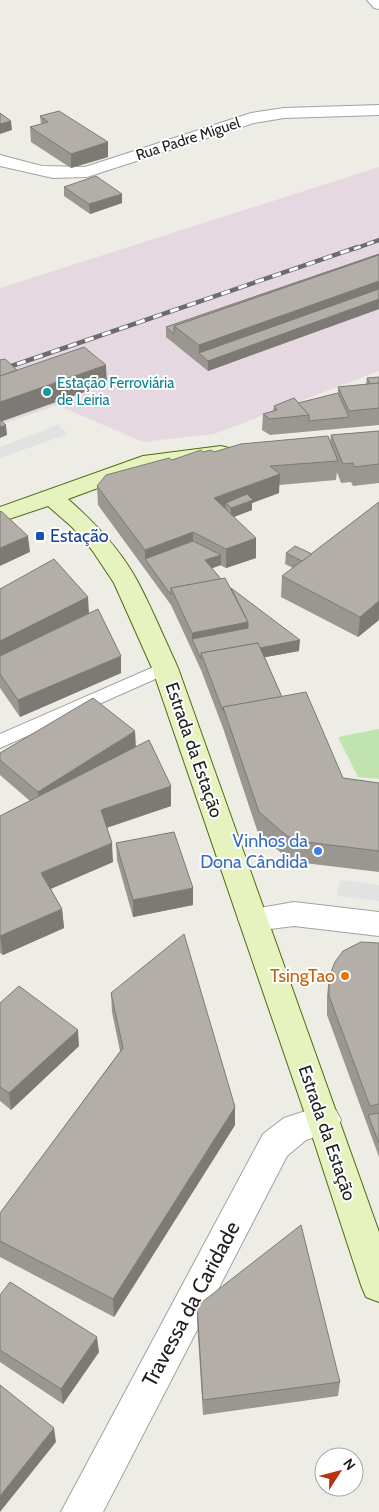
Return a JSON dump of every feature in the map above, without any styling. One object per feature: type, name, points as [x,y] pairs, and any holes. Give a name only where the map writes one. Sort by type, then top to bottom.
[{"type":"main road","points":[[0,516],[151,461],[241,451]]},
{"type":"main road","name":"Estrada da Estação","points":[[51,496],[80,522],[100,545],[126,583],[165,668],[324,1120],[379,1285]]},
{"type":"street","points":[[374,0],[379,5]]},
{"type":"street","name":"Rua Padre Miguel","points":[[0,160],[55,175],[72,174],[87,172],[251,118],[284,113],[379,110]]},
{"type":"street","points":[[253,919],[294,914],[379,924]]},
{"type":"street","name":"Travessa da Caridade","points":[[81,1512],[275,1145],[296,1128],[324,1120]]},
{"type":"lane","points":[[0,742],[165,668]]},
{"type":"shaded area","points":[[379,167],[379,371],[214,434],[143,442],[57,405],[0,425],[0,288]]},
{"type":"shaded area","points":[[58,425],[68,434],[0,458],[0,447]]},
{"type":"shaded area","points":[[340,880],[379,885],[379,901],[337,896]]},
{"type":"green space","points":[[379,729],[379,779],[358,777],[338,737]]},
{"type":"building","points":[[59,111],[108,142],[71,154],[30,127],[48,122],[40,116]]},
{"type":"building","points":[[0,113],[11,121],[0,124]]},
{"type":"building","points":[[96,176],[122,194],[89,204],[64,187]]},
{"type":"building","points":[[379,254],[174,326],[174,334],[166,327]]},
{"type":"building","points":[[379,255],[379,281],[199,345],[174,326]]},
{"type":"building","points":[[379,289],[379,299],[208,361],[199,353]]},
{"type":"building","points":[[84,347],[106,365],[0,402],[0,376]]},
{"type":"building","points":[[5,359],[17,370],[0,376],[0,360]]},
{"type":"building","points":[[379,377],[379,383],[370,384],[367,378]]},
{"type":"building","points":[[379,383],[379,408],[349,411],[338,387]]},
{"type":"building","points":[[338,393],[349,417],[309,421],[309,415],[298,403]]},
{"type":"building","points":[[294,398],[309,415],[270,419],[263,414],[277,410],[274,406]]},
{"type":"building","points":[[0,420],[6,425],[0,427]]},
{"type":"building","points":[[379,431],[379,464],[354,467],[353,463],[343,464],[331,435]]},
{"type":"building","points":[[328,436],[338,461],[270,466],[280,474],[214,498],[256,538],[226,549],[193,532],[145,550],[97,486],[106,475],[169,458],[172,460],[201,450],[203,452],[211,450],[214,452],[241,444]]},
{"type":"building","points":[[247,494],[253,500],[231,508],[226,503]]},
{"type":"building","points":[[379,502],[379,601],[360,617],[282,576]]},
{"type":"building","points":[[0,512],[28,536],[0,548]]},
{"type":"building","points":[[193,541],[221,555],[205,560],[221,579],[171,588],[171,595],[145,559]]},
{"type":"building","points":[[295,546],[312,554],[302,561],[286,553]]},
{"type":"building","points":[[54,559],[88,597],[0,641],[0,589]]},
{"type":"building","points":[[225,578],[248,622],[192,633],[171,588]]},
{"type":"building","points":[[231,588],[300,640],[260,648],[258,643],[201,653],[201,659],[192,639],[248,628],[248,622]]},
{"type":"building","points":[[98,609],[121,656],[18,700],[0,674],[0,656]]},
{"type":"building","points":[[258,643],[282,697],[223,707],[223,711],[201,653]]},
{"type":"building","points":[[306,692],[343,778],[379,783],[379,851],[306,842],[287,836],[259,812],[223,707]]},
{"type":"building","points":[[93,698],[135,731],[38,792],[0,760],[0,753]]},
{"type":"building","points":[[149,740],[171,786],[101,810],[112,843],[41,873],[62,909],[0,936],[0,816]]},
{"type":"building","points":[[174,832],[193,888],[133,900],[116,843]]},
{"type":"building","points":[[184,934],[235,1107],[113,1299],[0,1241],[0,1213],[123,1048],[111,993]]},
{"type":"building","points":[[361,942],[379,943],[379,1104],[370,1106],[329,996],[329,977],[335,962],[343,951]]},
{"type":"building","points":[[19,986],[78,1030],[9,1093],[0,1087],[0,1003]]},
{"type":"building","points":[[379,1113],[379,1143],[368,1115]]},
{"type":"building","points":[[301,1225],[340,1382],[203,1400],[197,1306]]},
{"type":"building","points":[[10,1282],[97,1337],[61,1389],[0,1350],[0,1295]]},
{"type":"building","points":[[0,1385],[54,1428],[0,1496]]},
{"type":"railway","points":[[354,249],[379,240]]},
{"type":"railway","points":[[0,370],[358,247]]},
{"type":"place","name":"Estação Ferroviária de Leiria","points":[[47,392]]},
{"type":"place","name":"Estação","points":[[40,536]]},
{"type":"place","name":"Vinhos da Dona Cândida","points":[[318,851]]},
{"type":"place","name":"TsingTao","points":[[345,976]]}]
